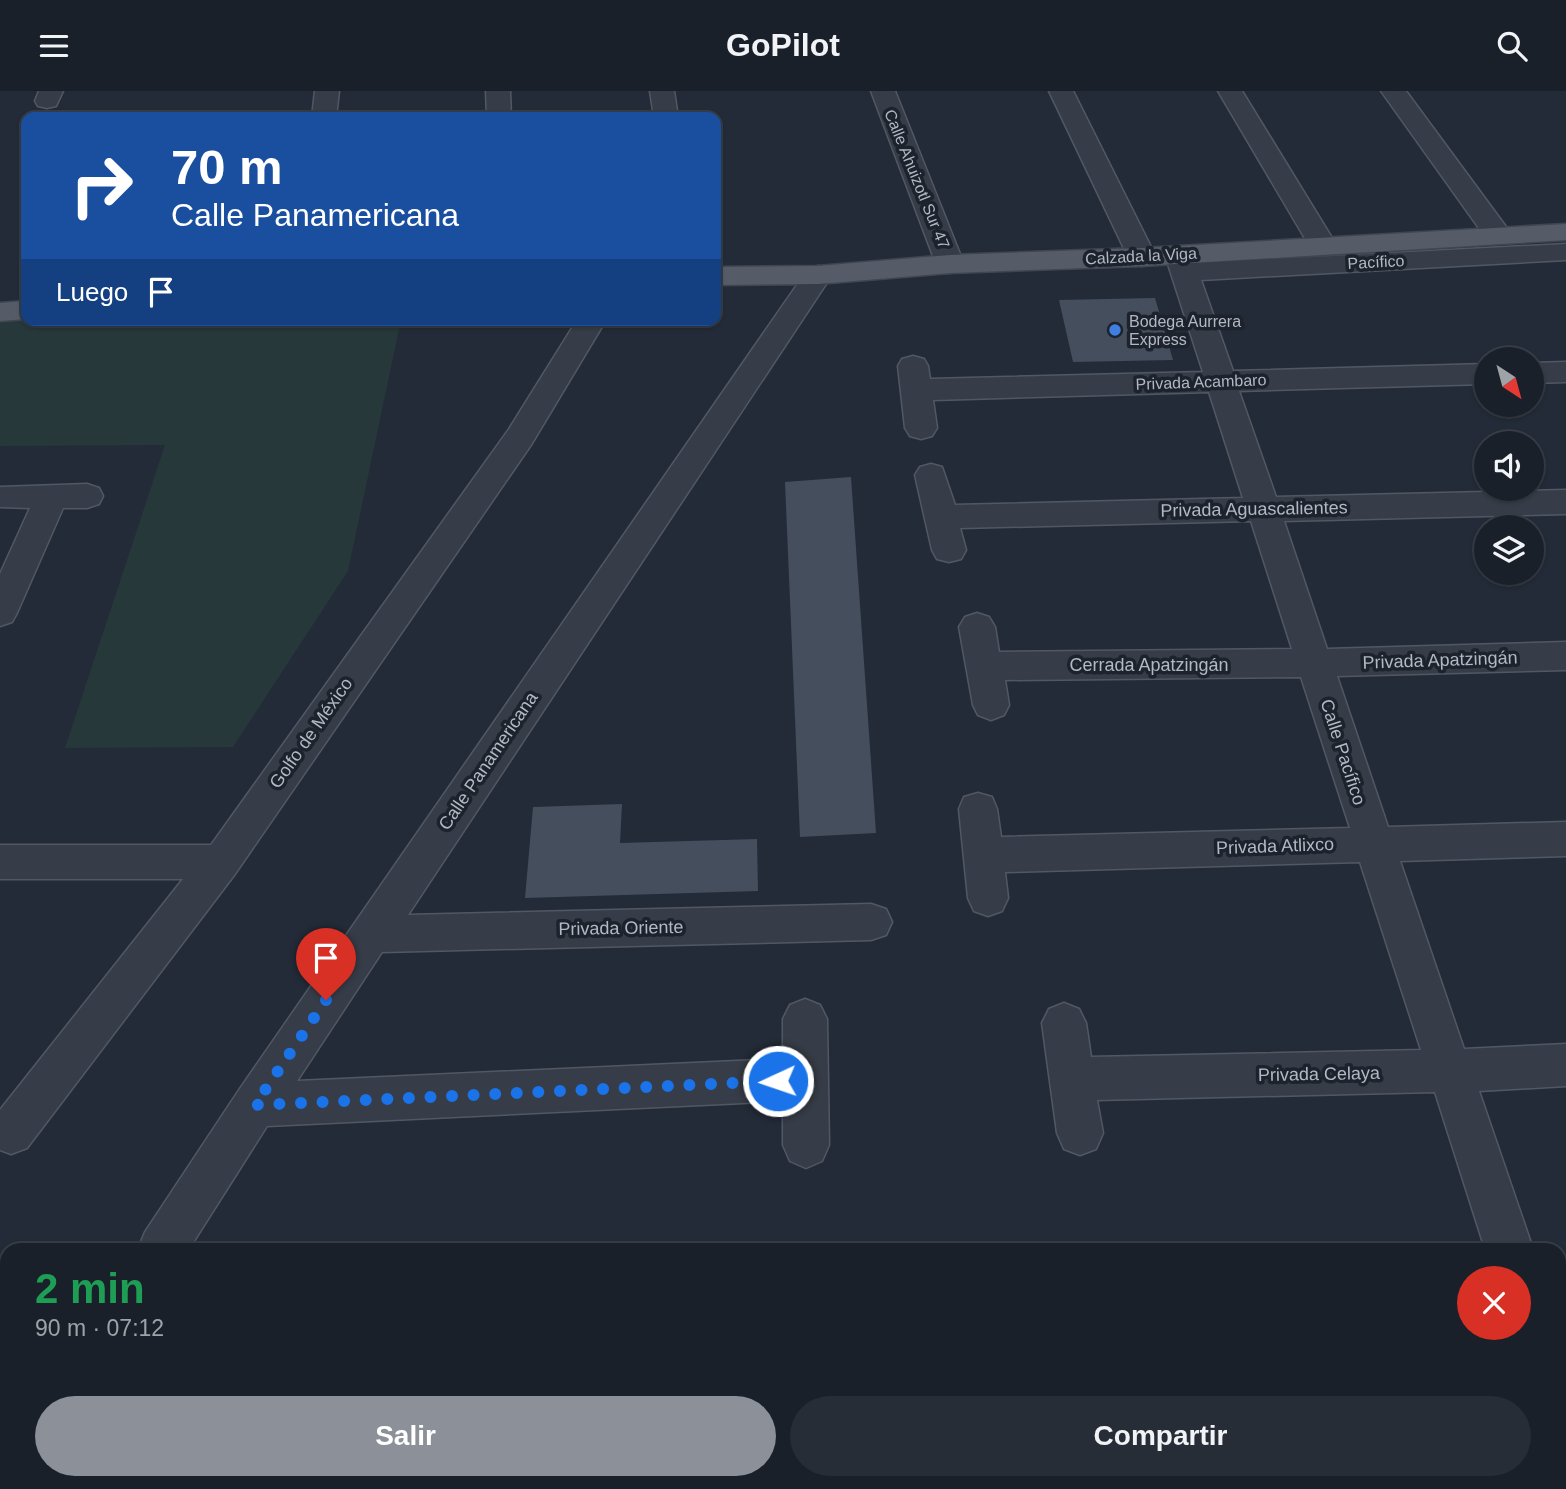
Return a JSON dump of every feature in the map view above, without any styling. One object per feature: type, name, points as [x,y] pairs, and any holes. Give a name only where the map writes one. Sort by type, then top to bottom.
[{"type":"main road","name":"Calzada la Viga","points":[[721,277],[818,275],[950,264],[1142,257],[1182,263],[1323,246],[1566,232]]},
{"type":"main road","points":[[0,312],[21,310]]},
{"type":"street","points":[[325,112],[327,91]]},
{"type":"street","points":[[498,91],[499,112]]},
{"type":"street","points":[[662,91],[665,112]]},
{"type":"street","points":[[1061,91],[1142,257]]},
{"type":"street","points":[[1230,91],[1323,246]]},
{"type":"street","points":[[1393,91],[1498,235]]},
{"type":"street","name":"Calle Ahuizotl Sur 47","points":[[876,92],[950,264]]},
{"type":"street","name":"Pacífico","points":[[1182,263],[1566,252]]},
{"type":"street","name":"Calle Pacífico","points":[[1182,263],[1506,1243]]},
{"type":"street","name":"Calle Panamericana","points":[[166,1243],[255,1105],[818,275]]},
{"type":"street","name":"Golfo de México","points":[[11,1132],[221,862],[520,437],[588,326]]},
{"type":"street","points":[[1544,373],[1566,372]]},
{"type":"street","name":"Privada Acambaro","points":[[921,428],[914,378],[1223,381],[1474,374]]},
{"type":"street","points":[[931,475],[949,550]]},
{"type":"street","points":[[7,497],[87,496]]},
{"type":"street","points":[[0,613],[51,497]]},
{"type":"street","name":"Privada Aguascalientes","points":[[941,517],[1566,502]]},
{"type":"street","points":[[976,627],[991,705]]},
{"type":"street","name":"Privada Apatzingán","points":[[1314,663],[1566,656]]},
{"type":"street","name":"Cerrada Apatzingán","points":[[984,666],[1314,663]]},
{"type":"street","points":[[978,809],[988,898]]},
{"type":"street","name":"Privada Atlixco","points":[[983,855],[1566,839]]},
{"type":"street","points":[[0,862],[221,862]]},
{"type":"street","name":"Privada Oriente","points":[[371,934],[871,922]]},
{"type":"street","points":[[805,1019],[806,1145]]},
{"type":"street","points":[[1064,1023],[1080,1133]]},
{"type":"street","name":"Privada Celaya","points":[[1072,1079],[1450,1071],[1566,1065]]},
{"type":"street","points":[[255,1105],[806,1079]]},
{"type":"shaded area","points":[[21,317],[21,326],[400,326],[348,571],[233,747],[65,748],[165,445],[0,446],[0,318]]},
{"type":"building","points":[[1155,298],[1173,360],[1073,362],[1059,300]]},
{"type":"building","points":[[851,477],[876,833],[800,837],[785,482]]},
{"type":"building","points":[[622,804],[620,843],[757,839],[758,891],[525,898],[533,807]]},
{"type":"place","name":"Bodega Aurrera Express","points":[[1115,330]]},
{"type":"route","points":[[326,1000],[255,1105],[778,1081]]}]
